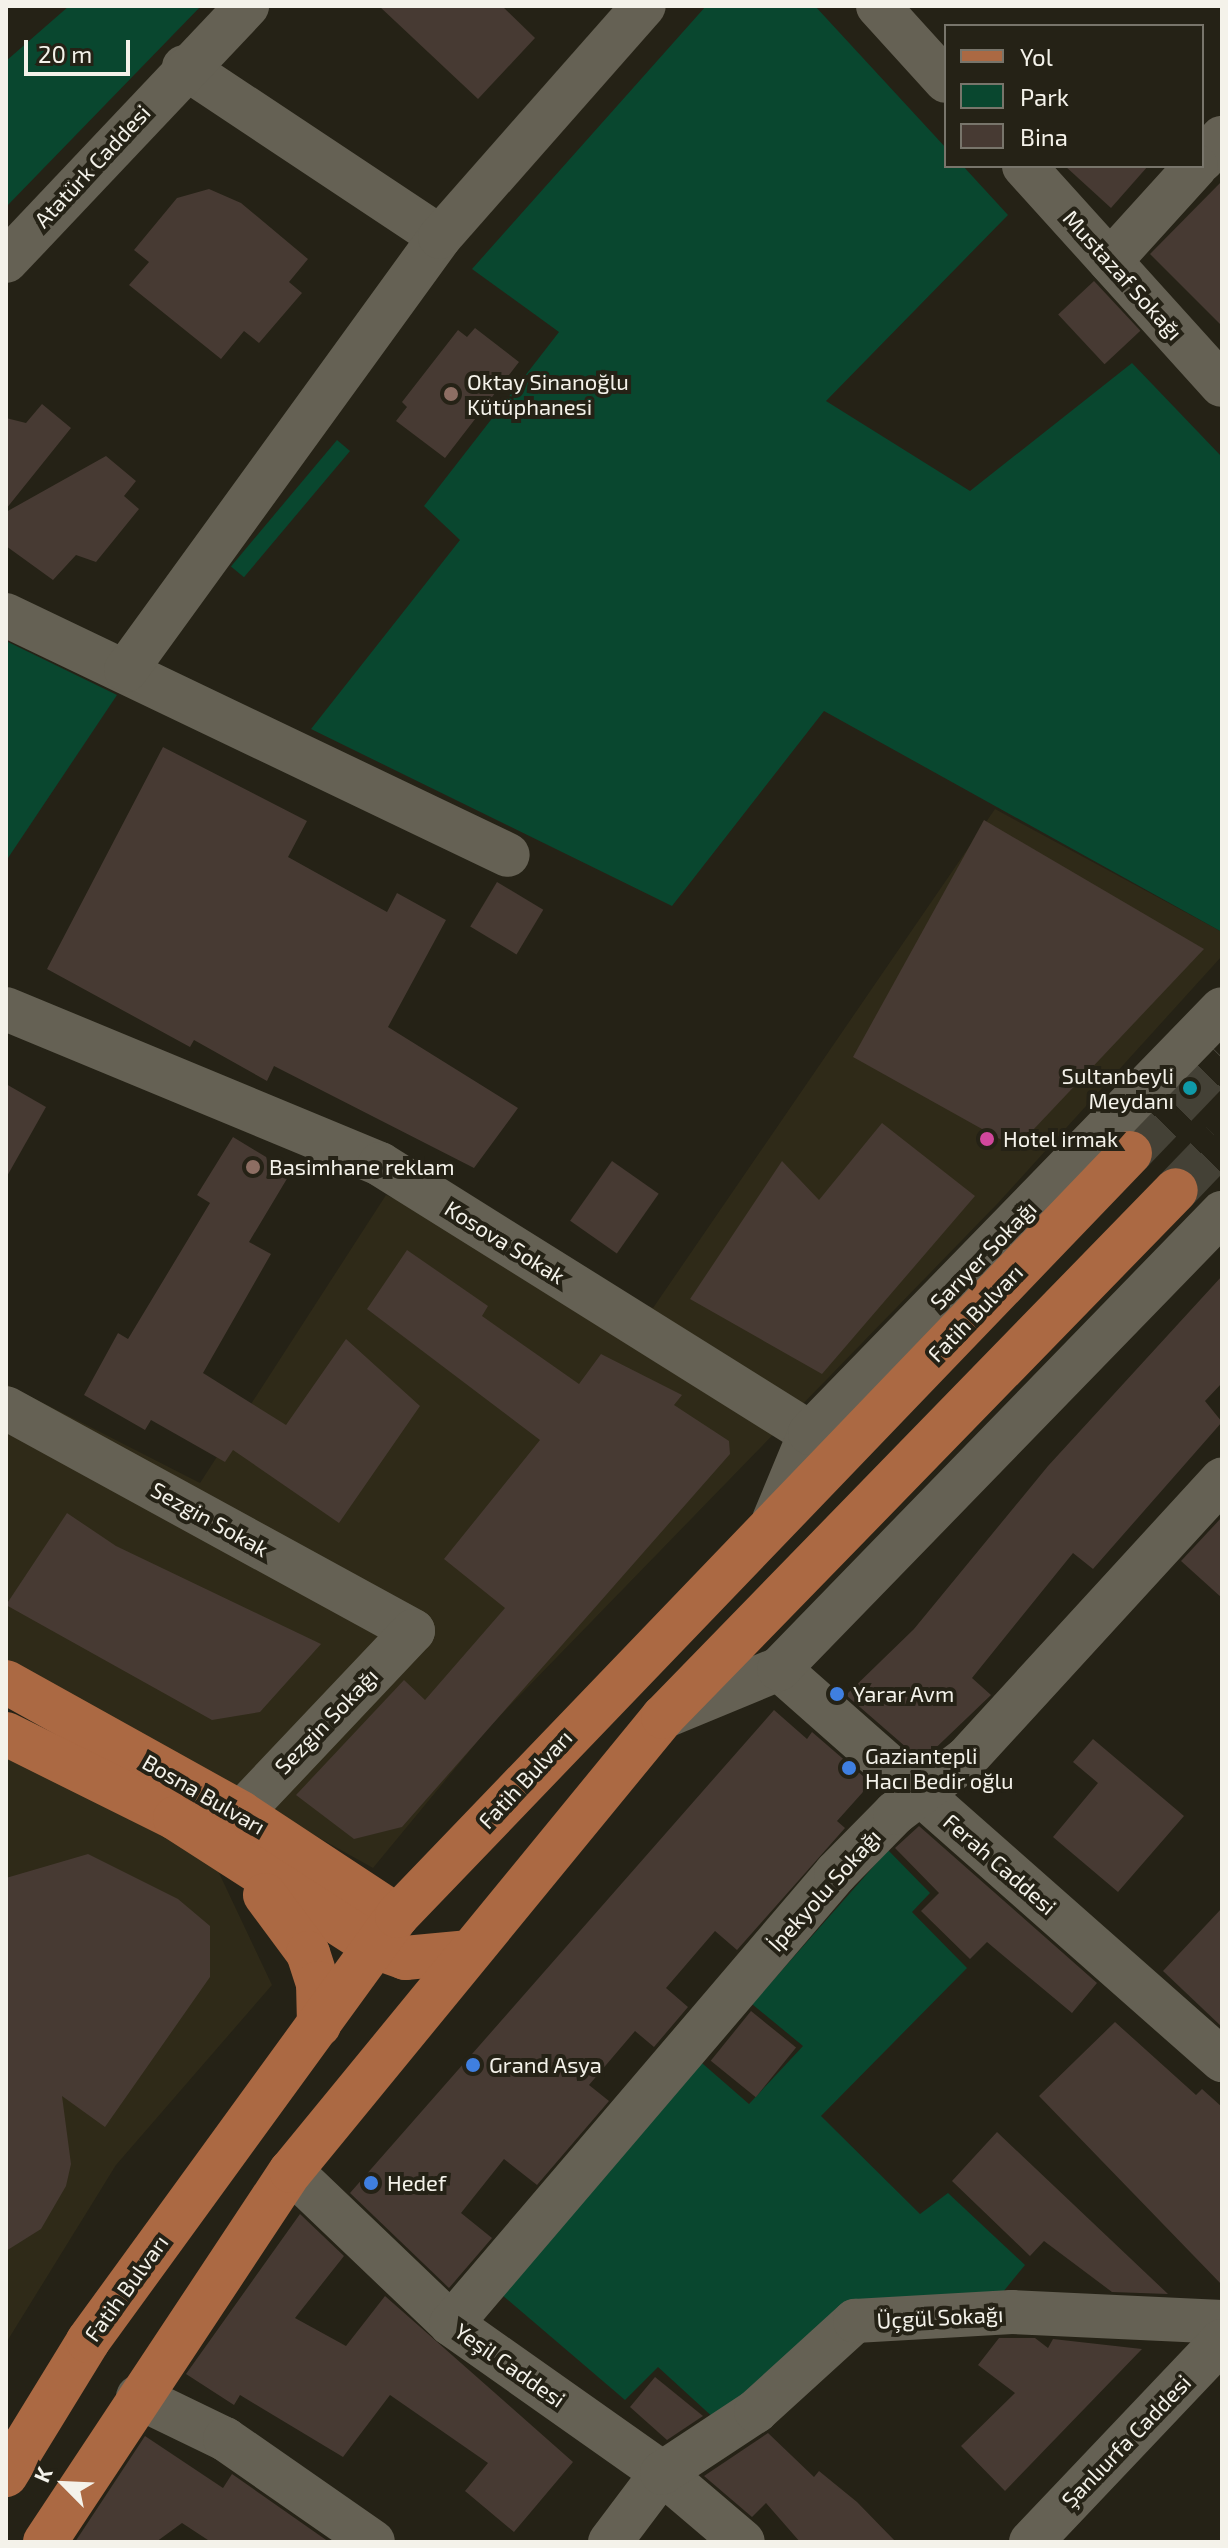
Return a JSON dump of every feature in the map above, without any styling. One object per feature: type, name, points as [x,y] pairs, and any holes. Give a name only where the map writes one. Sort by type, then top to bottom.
[{"type":"main road","name":"Fatih Bulvarı","points":[[12,2454],[88,2341],[319,2025],[392,1940],[774,1520],[1130,1153]]},
{"type":"main road","points":[[45,2542],[138,2397],[291,2171],[378,2061],[663,1717],[1176,1190]]},
{"type":"main road","name":"Bosna Bulvarı","points":[[6,1682],[241,1813],[392,1940]]},
{"type":"main road","name":"Bosna Bulvarı","points":[[6,1734],[175,1818]]},
{"type":"main road","points":[[175,1818],[392,1940],[470,1952]]},
{"type":"main road","points":[[175,1818],[281,1908],[313,1966],[319,2025]]},
{"type":"main road","points":[[378,2061],[392,1940]]},
{"type":"street","name":"Atatürk Caddesi","points":[[6,261],[184,67],[247,6]]},
{"type":"street","points":[[126,670],[440,237],[644,6]]},
{"type":"street","points":[[878,6],[944,79]]},
{"type":"street","points":[[184,67],[440,237]]},
{"type":"street","points":[[1204,158],[1222,138]]},
{"type":"street","name":"Mustazaf Sokağı","points":[[1026,168],[1222,385]]},
{"type":"street","points":[[1110,261],[1194,168]]},
{"type":"street","points":[[6,615],[508,855]]},
{"type":"street","name":"Kosova Sokak","points":[[6,1009],[380,1164],[810,1433]]},
{"type":"street","name":"Sarıyer Sokağı","points":[[774,1520],[810,1433],[1222,1009]]},
{"type":"street","points":[[663,1717],[779,1669],[1222,1213]]},
{"type":"street","name":"Sezgin Sokak","points":[[6,1408],[413,1631]]},
{"type":"street","name":"İpekyolu Sokağı","points":[[451,2324],[689,2037],[836,1873],[895,1813],[923,1796],[966,1759],[1222,1480]]},
{"type":"street","name":"Sezgin Sokağı","points":[[241,1813],[413,1631]]},
{"type":"street","name":"Ferah Caddesi","points":[[779,1669],[1222,2060]]},
{"type":"street","name":"Yeşil Caddesi","points":[[291,2171],[451,2324],[662,2473],[743,2542]]},
{"type":"street","name":"Üçgül Sokağı","points":[[610,2542],[662,2473],[756,2411],[855,2321],[1012,2312],[1222,2322]]},
{"type":"street","name":"Şanlıurfa Caddesi","points":[[1031,2542],[1222,2341]]},
{"type":"street","points":[[138,2397],[225,2439],[373,2542]]},
{"type":"shaded area","points":[[995,809],[1222,932],[1222,956],[999,1202],[491,1725],[373,1868],[6,1663],[6,1384],[200,1483],[386,1195],[653,1308]]},
{"type":"shaded area","points":[[6,1757],[211,1856],[272,1985],[116,2165],[6,2343]]},
{"type":"green space","points":[[69,6],[201,6],[6,207],[6,61]]},
{"type":"green space","points":[[706,6],[815,6],[944,146],[944,168],[965,168],[1008,215],[826,401],[970,491],[1132,363],[1222,457],[1222,932],[824,711],[672,906],[311,729],[460,540],[424,506],[559,332],[472,269]]},
{"type":"green space","points":[[337,440],[350,451],[244,577],[231,566]]},
{"type":"green space","points":[[6,641],[117,695],[6,861]]},
{"type":"green space","points":[[888,1850],[930,1893],[912,1912],[967,1968],[821,2116],[920,2214],[948,2193],[1025,2265],[994,2303],[840,2315],[716,2420],[658,2367],[625,2400],[495,2289],[695,2057],[749,2104],[803,2046],[752,2004]]},
{"type":"building","points":[[379,6],[502,6],[535,38],[478,99]]},
{"type":"building","points":[[1067,168],[1146,168],[1111,208]]},
{"type":"building","points":[[1222,181],[1222,326],[1150,254]]},
{"type":"building","points":[[209,189],[241,203],[308,259],[289,282],[302,293],[259,343],[244,331],[221,359],[129,285],[149,262],[134,250],[177,198]]},
{"type":"building","points":[[1094,281],[1140,331],[1105,364],[1058,314]]},
{"type":"building","name":"Oktay Sinanoğlu Kütüphanesi","points":[[475,328],[519,362],[445,458],[396,421],[407,407],[402,402],[458,330],[467,337]]},
{"type":"building","points":[[42,404],[71,428],[6,509],[6,418],[26,423]]},
{"type":"building","points":[[106,456],[136,481],[124,496],[139,509],[96,562],[76,555],[53,580],[6,546],[6,512]]},
{"type":"building","points":[[163,747],[307,821],[288,857],[387,912],[397,893],[446,920],[388,1027],[518,1108],[474,1168],[274,1066],[267,1081],[194,1040],[190,1047],[47,969]]},
{"type":"building","points":[[984,820],[1204,949],[1016,1148],[853,1057]]},
{"type":"building","points":[[497,882],[543,910],[517,954],[470,927]]},
{"type":"building","points":[[6,1084],[46,1107],[6,1178]]},
{"type":"building","points":[[882,1123],[975,1196],[822,1374],[690,1299],[782,1161],[819,1200]]},
{"type":"building","points":[[233,1137],[291,1172],[249,1242],[271,1254],[203,1373],[286,1425],[346,1339],[420,1406],[339,1523],[233,1450],[225,1462],[151,1420],[145,1430],[84,1395],[118,1333],[128,1339],[210,1203],[197,1195]]},
{"type":"building","points":[[612,1161],[659,1194],[617,1253],[570,1221]]},
{"type":"building","points":[[407,1250],[488,1306],[482,1316],[579,1384],[601,1354],[682,1395],[674,1405],[729,1441],[730,1454],[402,1827],[354,1839],[296,1795],[404,1680],[425,1700],[505,1608],[444,1559],[540,1440],[367,1309]]},
{"type":"building","points":[[1222,1276],[1222,1383],[1205,1401],[1222,1422],[1093,1569],[1073,1553],[972,1678],[991,1695],[922,1761],[846,1695],[914,1629],[1048,1466]]},
{"type":"building","points":[[67,1513],[116,1546],[321,1644],[260,1712],[212,1720],[6,1605]]},
{"type":"building","points":[[1222,1517],[1222,1598],[1181,1561]]},
{"type":"building","points":[[774,1710],[807,1739],[812,1732],[871,1783],[837,1821],[845,1828],[737,1950],[715,1931],[666,1988],[688,2007],[654,2047],[635,2031],[589,2085],[609,2101],[537,2185],[504,2159],[461,2213],[492,2238],[449,2288],[350,2193]]},
{"type":"building","points":[[1093,1739],[1184,1816],[1118,1892],[1053,1837],[1098,1783],[1073,1762]]},
{"type":"building","points":[[919,1826],[1097,1983],[1072,2013],[987,1942],[970,1959],[921,1911],[939,1893],[895,1848]]},
{"type":"building","points":[[88,1854],[178,1899],[210,1926],[210,1977],[105,2127],[62,2096],[71,2164],[66,2186],[41,2229],[6,2251],[6,1878]]},
{"type":"building","points":[[1222,1908],[1222,2027],[1163,1971]]},
{"type":"building","points":[[751,2011],[796,2048],[756,2097],[711,2061]]},
{"type":"building","points":[[1115,2022],[1196,2095],[1202,2089],[1222,2107],[1222,2285],[1039,2096]]},
{"type":"building","points":[[997,2132],[1168,2294],[1112,2292],[1044,2241],[1030,2256],[952,2181]]},
{"type":"building","points":[[300,2214],[344,2256],[295,2318],[346,2346],[385,2296],[573,2462],[514,2532],[465,2491],[488,2463],[390,2395],[343,2457],[240,2395],[234,2405],[186,2374]]},
{"type":"building","points":[[999,2338],[1035,2338],[1048,2348],[1053,2339],[1142,2349],[1005,2491],[961,2446],[1015,2393],[978,2365]]},
{"type":"building","points":[[655,2377],[703,2416],[667,2440],[630,2407]]},
{"type":"building","points":[[768,2433],[814,2477],[819,2471],[857,2502],[896,2542],[800,2542],[766,2503],[752,2517],[704,2476]]},
{"type":"building","points":[[145,2436],[223,2488],[232,2474],[329,2542],[211,2542],[182,2523],[156,2542],[75,2542]]},
{"type":"tunnel","points":[[1130,1153],[1222,1057]]},
{"type":"tunnel","points":[[1176,1190],[1222,1142]]},
{"type":"place","name":"Oktay Sinanoğlu Kütüphanesi","points":[[451,394]]},
{"type":"place","name":"Sultanbeyli Meydanı","points":[[1190,1088]]},
{"type":"place","name":"Hotel irmak","points":[[987,1139]]},
{"type":"place","name":"Basimhane reklam","points":[[253,1167]]},
{"type":"place","name":"Yarar Avm","points":[[837,1694]]},
{"type":"place","name":"Gaziantepli Hacı Bedir oğlu","points":[[849,1768]]},
{"type":"place","name":"Grand Asya","points":[[473,2065]]},
{"type":"place","name":"Hedef","points":[[371,2183]]}]
